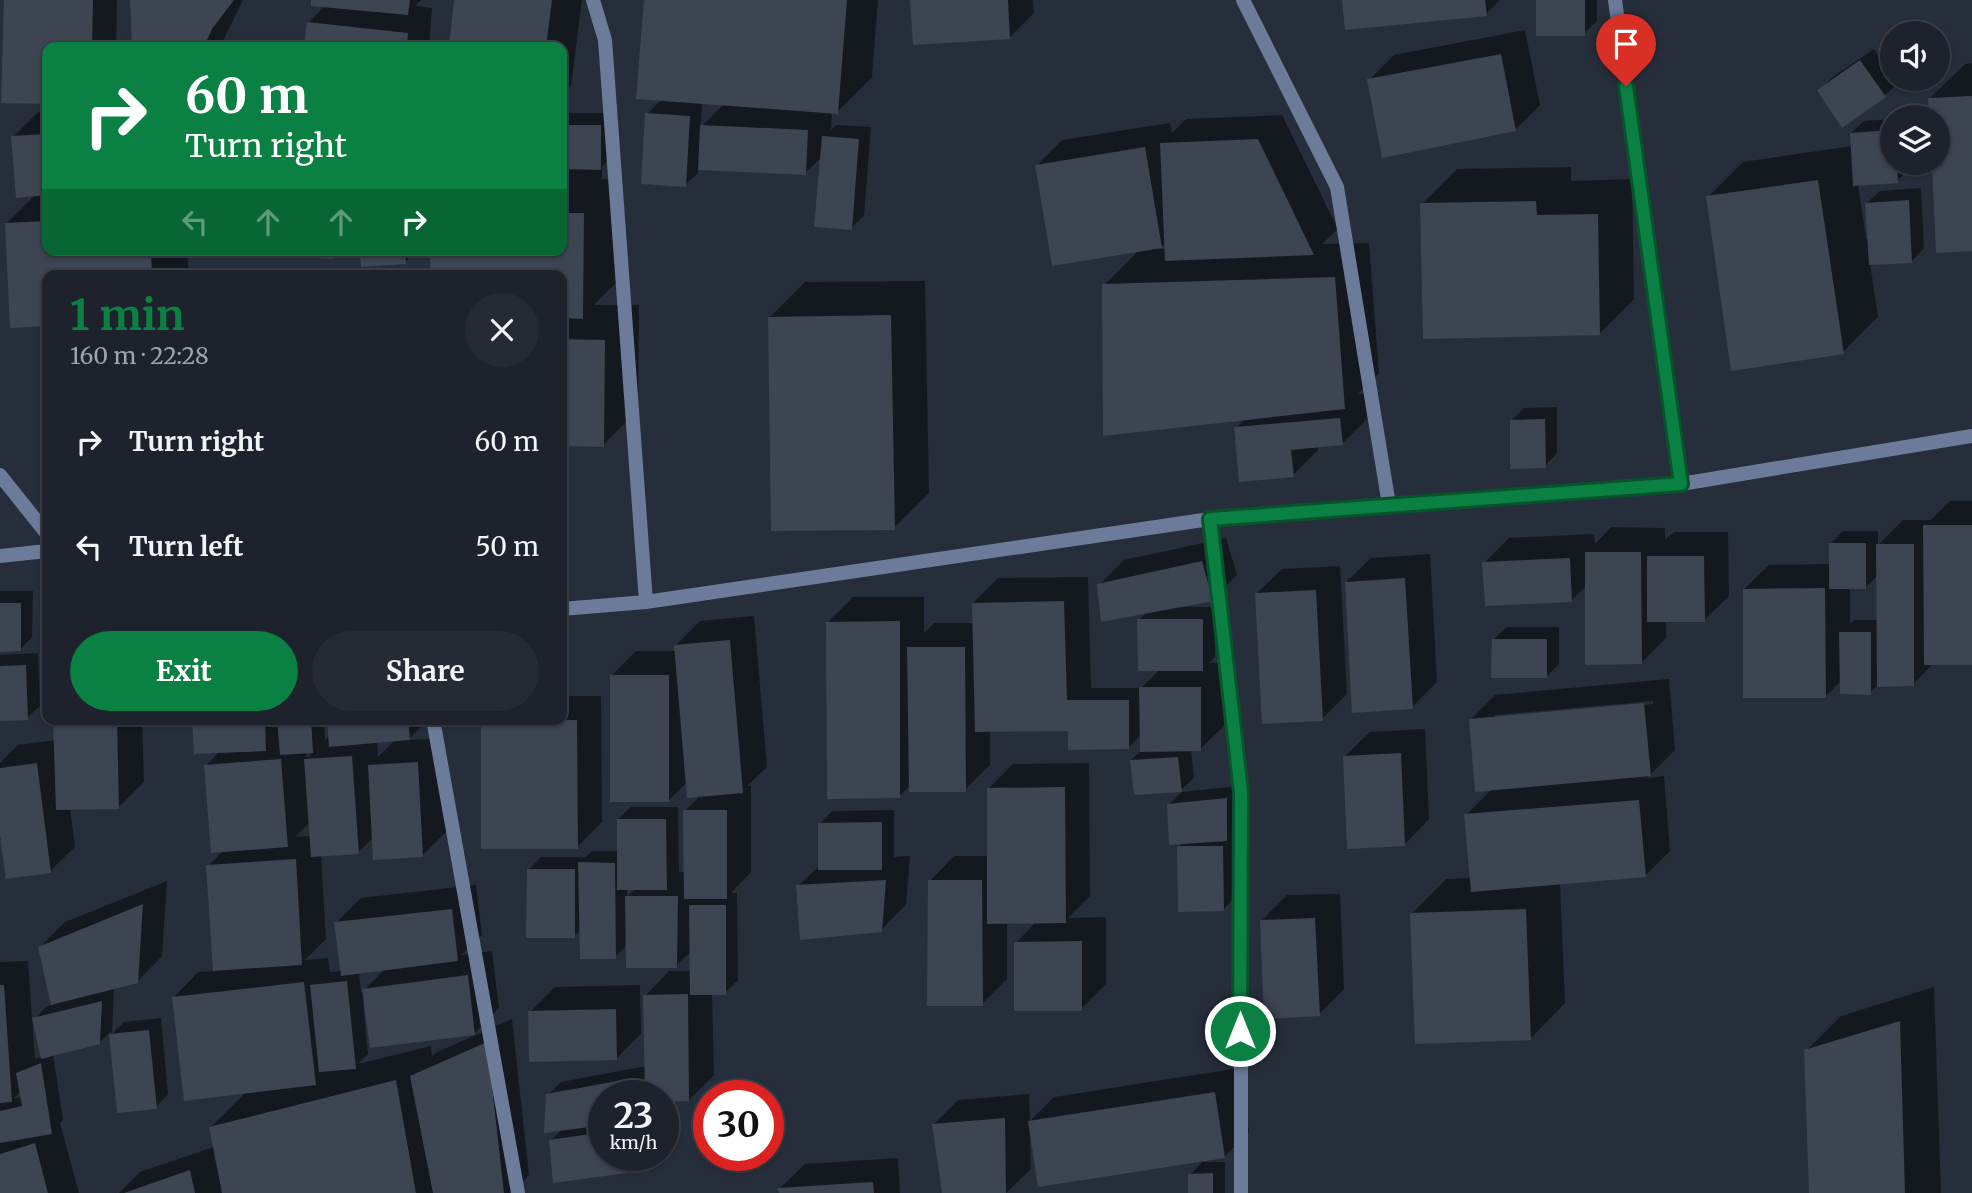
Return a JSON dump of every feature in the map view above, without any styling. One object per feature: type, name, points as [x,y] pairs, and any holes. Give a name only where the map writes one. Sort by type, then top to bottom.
[{"type":"street","points":[[593,0],[605,40],[646,602]]},
{"type":"street","points":[[1243,0],[1336,187],[1389,505]]},
{"type":"street","points":[[1615,0],[1681,484]]},
{"type":"street","points":[[567,610],[646,602],[1210,519],[1681,484],[1972,436]]},
{"type":"street","points":[[0,475],[42,528]]},
{"type":"street","points":[[1210,519],[1241,792],[1241,1193]]},
{"type":"street","points":[[0,556],[42,552]]},
{"type":"street","points":[[434,725],[518,1193]]},
{"type":"building","points":[[4,0],[93,0],[92,42],[42,42],[42,104],[1,103]]},
{"type":"building","points":[[130,0],[234,0],[212,29],[206,42],[132,42]]},
{"type":"building","points":[[311,0],[410,0],[408,15],[311,6]]},
{"type":"building","points":[[454,0],[552,0],[547,42],[450,42]]},
{"type":"building","points":[[644,0],[847,0],[838,114],[636,99]]},
{"type":"building","points":[[910,0],[1008,0],[1010,39],[913,45]]},
{"type":"building","points":[[1342,0],[1485,0],[1487,16],[1345,30]]},
{"type":"building","points":[[1536,0],[1585,0],[1585,36],[1536,36]]},
{"type":"building","points":[[307,22],[408,33],[407,42],[305,42]]},
{"type":"building","points":[[1501,54],[1516,131],[1382,158],[1367,79]]},
{"type":"building","points":[[1860,60],[1886,97],[1842,128],[1817,90]]},
{"type":"building","points":[[1972,96],[1972,251],[1936,253],[1933,175],[1950,175],[1950,105],[1928,105],[1928,98]]},
{"type":"building","points":[[645,113],[690,116],[686,187],[641,184]]},
{"type":"building","points":[[567,125],[601,125],[601,170],[567,169]]},
{"type":"building","points":[[700,125],[808,130],[806,175],[698,170]]},
{"type":"building","points":[[1880,131],[1880,175],[1898,175],[1898,183],[1853,186],[1850,133]]},
{"type":"building","points":[[42,134],[42,195],[16,198],[11,136]]},
{"type":"building","points":[[822,136],[859,139],[852,230],[814,227]]},
{"type":"building","points":[[1258,139],[1314,255],[1165,261],[1160,143]]},
{"type":"building","points":[[1145,147],[1162,248],[1052,266],[1035,165]]},
{"type":"building","points":[[1818,180],[1844,354],[1731,371],[1706,196]]},
{"type":"building","points":[[567,182],[569,182],[568,213],[584,213],[583,319],[567,318],[567,270],[430,270],[430,256],[567,256]]},
{"type":"building","points":[[1909,200],[1912,263],[1869,265],[1865,203]]},
{"type":"building","points":[[1536,201],[1537,215],[1598,214],[1600,335],[1423,339],[1420,203]]},
{"type":"building","points":[[42,221],[42,256],[151,256],[152,270],[42,270],[42,326],[10,328],[5,223]]},
{"type":"building","points":[[269,256],[333,256],[333,259]]},
{"type":"building","points":[[360,256],[405,256],[406,264],[361,267]]},
{"type":"building","points":[[1335,277],[1345,409],[1103,436],[1102,284]]},
{"type":"building","points":[[891,315],[895,530],[771,531],[768,317]]},
{"type":"building","points":[[567,339],[605,340],[604,447],[567,446]]},
{"type":"building","points":[[1340,418],[1343,445],[1291,450],[1294,477],[1239,482],[1234,427]]},
{"type":"building","points":[[1545,419],[1546,468],[1510,469],[1510,420]]},
{"type":"building","points":[[1923,525],[1972,525],[1972,665],[1924,665]]},
{"type":"building","points":[[1829,543],[1866,543],[1866,589],[1829,589]]},
{"type":"building","points":[[1876,544],[1914,544],[1914,686],[1877,687]]},
{"type":"building","points":[[1585,552],[1641,552],[1642,664],[1585,665]]},
{"type":"building","points":[[1647,556],[1704,556],[1705,622],[1647,622]]},
{"type":"building","points":[[1570,558],[1572,602],[1485,606],[1482,562]]},
{"type":"building","points":[[1202,561],[1213,601],[1101,622],[1097,584]]},
{"type":"building","points":[[1405,578],[1413,709],[1352,713],[1345,582]]},
{"type":"building","points":[[1825,588],[1826,698],[1743,698],[1743,589]]},
{"type":"building","points":[[1316,590],[1323,721],[1262,724],[1255,593]]},
{"type":"building","points":[[1064,601],[1067,700],[1129,700],[1129,749],[1068,750],[1068,731],[975,732],[972,603]]},
{"type":"building","points":[[0,603],[21,603],[21,651],[0,652]]},
{"type":"building","points":[[1137,619],[1203,619],[1203,671],[1138,671]]},
{"type":"building","points":[[900,621],[900,798],[827,799],[826,622]]},
{"type":"building","points":[[1839,632],[1871,632],[1871,695],[1840,694]]},
{"type":"building","points":[[1492,639],[1547,639],[1547,678],[1491,678]]},
{"type":"building","points":[[730,640],[743,793],[687,798],[674,645]]},
{"type":"building","points":[[907,647],[965,647],[966,792],[909,792]]},
{"type":"building","points":[[26,665],[28,720],[0,721],[0,666]]},
{"type":"building","points":[[610,675],[669,675],[669,802],[610,802]]},
{"type":"building","points":[[1139,687],[1201,687],[1201,751],[1140,752]]},
{"type":"building","points":[[1644,703],[1651,776],[1475,792],[1469,719]]},
{"type":"building","points":[[567,720],[577,720],[578,849],[481,849],[481,725],[567,725]]},
{"type":"building","points":[[53,725],[117,725],[119,809],[56,810]]},
{"type":"building","points":[[192,725],[265,725],[266,751],[194,754]]},
{"type":"building","points":[[278,725],[311,725],[313,753],[280,755]]},
{"type":"building","points":[[327,725],[409,725],[410,740],[329,747]]},
{"type":"building","points":[[1401,753],[1405,846],[1347,849],[1343,756]]},
{"type":"building","points":[[352,756],[359,854],[311,857],[304,759]]},
{"type":"building","points":[[1178,757],[1182,792],[1134,795],[1130,760]]},
{"type":"building","points":[[281,759],[288,847],[211,853],[204,765]]},
{"type":"building","points":[[418,762],[423,857],[373,860],[368,765]]},
{"type":"building","points":[[37,763],[51,873],[6,879],[0,836],[0,768]]},
{"type":"building","points":[[1065,787],[1066,923],[987,924],[987,788]]},
{"type":"building","points":[[1227,798],[1227,841],[1169,845],[1167,804]]},
{"type":"building","points":[[1639,800],[1646,877],[1471,892],[1464,814]]},
{"type":"building","points":[[683,810],[727,810],[727,899],[684,899]]},
{"type":"building","points":[[617,819],[666,819],[667,890],[617,890]]},
{"type":"building","points":[[882,822],[882,870],[818,870],[818,823]]},
{"type":"building","points":[[1177,846],[1223,846],[1224,911],[1178,912]]},
{"type":"building","points":[[296,859],[302,965],[213,971],[206,865]]},
{"type":"building","points":[[578,862],[615,863],[616,959],[580,959]]},
{"type":"building","points":[[527,869],[575,869],[575,938],[526,938]]},
{"type":"building","points":[[886,880],[882,932],[800,940],[796,885]]},
{"type":"building","points":[[928,880],[982,880],[983,1006],[927,1006]]},
{"type":"building","points":[[625,896],[678,896],[677,968],[626,968]]},
{"type":"building","points":[[143,904],[138,983],[51,1005],[38,947]]},
{"type":"building","points":[[689,905],[726,905],[726,995],[690,995]]},
{"type":"building","points":[[452,909],[458,961],[341,976],[334,922]]},
{"type":"building","points":[[1526,909],[1531,1040],[1415,1044],[1410,913]]},
{"type":"building","points":[[1315,918],[1320,1016],[1264,1019],[1260,920]]},
{"type":"building","points":[[1082,941],[1082,1011],[1014,1011],[1014,942]]},
{"type":"building","points":[[468,975],[475,1035],[370,1048],[362,989]]},
{"type":"building","points":[[347,981],[356,1069],[319,1072],[310,985]]},
{"type":"building","points":[[304,982],[316,1085],[184,1101],[172,997]]},
{"type":"building","points":[[0,985],[4,985],[12,1102],[0,1103]]},
{"type":"building","points":[[688,994],[689,1101],[679,1101],[679,1080],[645,1080],[643,995]]},
{"type":"building","points":[[102,1001],[100,1044],[41,1059],[32,1018]]},
{"type":"building","points":[[616,1009],[617,1060],[529,1062],[528,1011]]},
{"type":"building","points":[[1900,1021],[1905,1193],[1809,1193],[1804,1050]]},
{"type":"building","points":[[149,1030],[157,1109],[117,1113],[109,1034]]},
{"type":"building","points":[[487,1042],[504,1193],[433,1193],[410,1076]]},
{"type":"building","points":[[41,1063],[52,1134],[0,1143],[0,1111],[22,1106],[16,1073]]},
{"type":"building","points":[[396,1080],[416,1193],[222,1193],[209,1127]]},
{"type":"building","points":[[588,1086],[588,1127],[544,1133],[546,1094]]},
{"type":"building","points":[[1215,1092],[1225,1158],[1038,1187],[1028,1121]]},
{"type":"building","points":[[1005,1118],[1006,1193],[942,1193],[932,1124]]},
{"type":"building","points":[[588,1134],[588,1171],[642,1171],[553,1183],[549,1140]]},
{"type":"building","points":[[35,1143],[48,1193],[0,1193],[0,1154]]},
{"type":"building","points":[[190,1170],[195,1193],[124,1193]]},
{"type":"building","points":[[1213,1173],[1213,1193],[1188,1193],[1188,1174]]},
{"type":"building","points":[[873,1182],[874,1193],[779,1193],[778,1188]]},
{"type":"route","points":[[1240,1031],[1241,792],[1210,519],[1681,484],[1626,86]]}]
